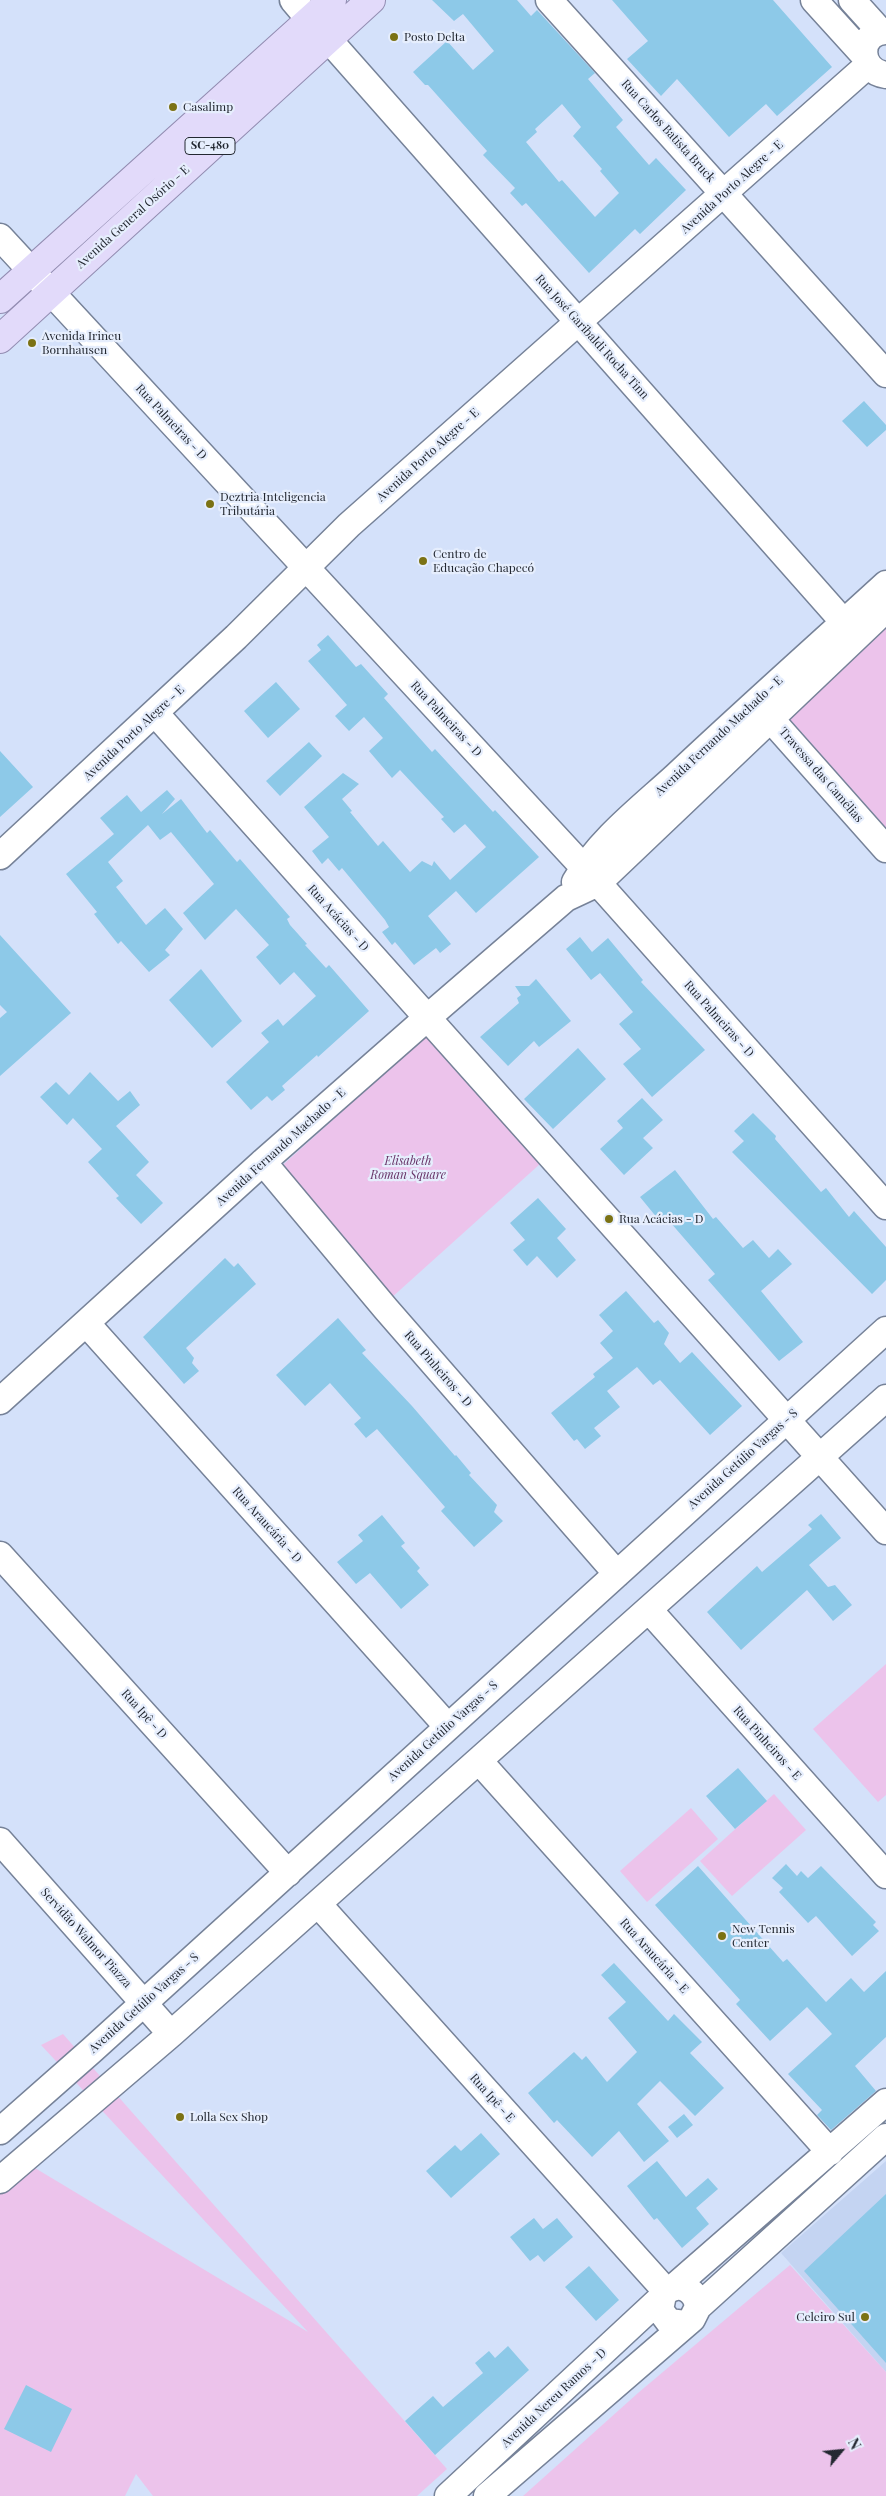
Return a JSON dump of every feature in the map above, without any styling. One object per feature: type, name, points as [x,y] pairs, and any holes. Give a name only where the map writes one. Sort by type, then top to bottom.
[{"type":"main road","name":"Avenida General Osório - E","points":[[31,271],[332,0]]},
{"type":"main road","name":"Avenida General Osório - E","points":[[50,292],[185,169],[310,20],[371,0]]},
{"type":"main road","points":[[167,149],[185,169]]},
{"type":"main road","name":"SC-480","points":[[0,299],[31,271]]},
{"type":"main road","name":"SC-480","points":[[0,338],[50,292]]},
{"type":"street","name":"Rua Carlos Batista Bruck","points":[[549,0],[886,374]]},
{"type":"street","points":[[814,0],[878,70]]},
{"type":"street","points":[[852,0],[883,31]]},
{"type":"street","name":"Rua José Garibaldi Rocha Tinn","points":[[310,20],[850,629]]},
{"type":"street","name":"Avenida Porto Alegre - E","points":[[0,856],[236,637],[357,519],[724,193],[878,70],[865,44],[871,36],[883,31]]},
{"type":"street","name":"Rua Palmeiras - D","points":[[0,237],[307,566],[590,875],[886,1206]]},
{"type":"street","name":"Avenida Fernando Machado - E","points":[[0,1401],[87,1324],[263,1162],[566,898],[850,629],[886,584]]},
{"type":"street","name":"Avenida Fernando Machado - E","points":[[850,629],[886,609]]},
{"type":"street","name":"Travessa das Camélias","points":[[763,710],[886,849]]},
{"type":"street","name":"Rua Acácias - D","points":[[155,713],[886,1531]]},
{"type":"street","name":"Rua Pinheiros - D","points":[[263,1162],[386,1309],[617,1574]]},
{"type":"street","name":"Rua Araucária - D","points":[[87,1324],[448,1727]]},
{"type":"street","name":"Avenida Getúlio Vargas - S","points":[[0,2131],[288,1873],[886,1330]]},
{"type":"street","points":[[0,2180],[171,2034],[886,1398]]},
{"type":"street","name":"Rua Ipê - D","points":[[0,1555],[288,1873]]},
{"type":"street","name":"Rua Pinheiros - E","points":[[649,1610],[886,1876]]},
{"type":"street","name":"Rua Araucária - E","points":[[479,1761],[830,2152]]},
{"type":"street","name":"Servidão Walmor Piazza","points":[[0,1841],[171,2034]]},
{"type":"street","name":"Rua Ipê - E","points":[[318,1904],[667,2293]]},
{"type":"street","name":"Avenida Nereu Ramos - D","points":[[448,2496],[667,2293],[886,2102]]},
{"type":"street","points":[[487,2496],[692,2315],[886,2137]]},
{"type":"street","points":[[667,2293],[685,2287],[690,2290],[696,2296],[692,2315]]},
{"type":"shaded area","name":"Celeiro Sul","points":[[886,2161],[886,2372],[781,2253]]},
{"type":"green space","points":[[886,628],[886,828],[787,716]]},
{"type":"green space","name":"Elisabeth Roman Square","points":[[426,1036],[540,1164],[390,1299],[275,1172]]},
{"type":"green space","points":[[886,1664],[886,1795],[878,1802],[813,1729]]},
{"type":"green space","points":[[774,1794],[806,1830],[732,1896],[700,1861]]},
{"type":"green space","points":[[691,1808],[718,1839],[647,1902],[620,1871]]},
{"type":"green space","points":[[63,2034],[447,2469],[417,2496],[153,2496],[136,2474],[125,2496],[0,2496],[0,2170],[30,2165],[308,2332],[41,2045]]},
{"type":"green space","points":[[790,2265],[886,2372],[886,2496],[523,2496],[638,2393]]},
{"type":"building","points":[[432,0],[517,0],[531,16],[537,10],[595,73],[588,79],[623,120],[616,127],[649,165],[656,158],[686,190],[640,234],[635,229],[589,273],[526,203],[522,206],[510,193],[515,188],[483,155],[487,151],[428,85],[425,85],[413,72],[447,41],[473,70],[494,51],[463,14],[454,21]],"holes":[[[562,104],[581,127],[573,136],[602,169],[600,171],[619,193],[595,217],[562,180],[559,182],[526,142],[537,132],[535,129]]]},
{"type":"building","points":[[612,0],[773,0],[832,67],[777,116],[766,104],[729,137],[677,79],[661,96],[627,59],[648,41]]},
{"type":"building","points":[[864,401],[886,425],[886,430],[867,447],[842,421]]},
{"type":"building","points":[[328,635],[356,667],[361,664],[388,694],[384,698],[432,752],[435,749],[493,812],[495,810],[539,857],[476,913],[456,891],[428,916],[451,944],[440,953],[436,948],[414,965],[395,942],[392,945],[382,932],[389,927],[385,920],[342,868],[339,871],[328,858],[322,864],[312,851],[329,837],[304,807],[343,773],[359,784],[342,799],[352,811],[350,812],[378,846],[383,841],[410,872],[422,861],[432,866],[434,861],[450,880],[486,847],[465,824],[454,833],[441,819],[444,817],[400,770],[392,778],[369,751],[383,738],[364,717],[349,731],[335,716],[347,705],[308,661],[321,650],[317,645]]},
{"type":"building","points":[[276,682],[300,709],[268,738],[244,711]]},
{"type":"building","points":[[309,742],[322,756],[280,796],[266,781]]},
{"type":"building","points":[[0,751],[33,787],[0,817]]},
{"type":"building","points":[[167,790],[175,799],[162,814],[181,799],[207,833],[210,830],[237,862],[240,859],[290,917],[287,919],[290,925],[307,944],[305,945],[326,968],[329,965],[369,1011],[318,1057],[317,1055],[282,1086],[285,1090],[272,1101],[267,1096],[251,1110],[226,1082],[269,1042],[261,1033],[278,1019],[283,1026],[316,996],[294,972],[280,985],[256,957],[269,945],[236,909],[205,940],[183,913],[214,884],[171,832],[160,840],[148,825],[108,862],[123,881],[116,887],[146,925],[165,908],[183,929],[165,950],[170,955],[149,972],[121,941],[118,944],[94,914],[97,912],[66,874],[114,834],[100,818],[127,795],[141,812]]},
{"type":"building","points":[[0,935],[71,1013],[0,1076],[0,1018],[7,1012],[0,1005]]},
{"type":"building","points":[[580,937],[592,952],[608,938],[643,980],[641,982],[705,1050],[652,1097],[623,1064],[641,1049],[619,1024],[633,1012],[600,973],[591,980],[566,949]]},
{"type":"building","points":[[201,969],[242,1021],[212,1048],[169,1000]]},
{"type":"building","points":[[536,979],[571,1021],[539,1047],[534,1041],[508,1066],[480,1037],[519,1003],[517,998],[521,995],[515,986],[529,986]]},
{"type":"building","points":[[578,1048],[606,1079],[553,1129],[524,1099]]},
{"type":"building","points":[[90,1072],[118,1101],[130,1091],[140,1105],[116,1126],[149,1162],[136,1175],[163,1203],[141,1224],[116,1198],[119,1196],[88,1162],[102,1149],[73,1118],[67,1125],[40,1097],[56,1082],[69,1095]]},
{"type":"building","points":[[642,1098],[663,1120],[643,1138],[653,1148],[624,1175],[600,1149],[623,1128],[617,1121]]},
{"type":"building","points":[[753,1113],[776,1136],[775,1139],[821,1192],[826,1188],[849,1217],[854,1211],[886,1247],[886,1280],[872,1294],[732,1152],[744,1141],[734,1131]]},
{"type":"building","points":[[675,1170],[713,1219],[716,1217],[743,1248],[753,1240],[769,1258],[778,1249],[792,1264],[761,1291],[803,1342],[779,1361],[708,1280],[715,1274],[670,1222],[666,1225],[659,1217],[658,1219],[640,1197]]},
{"type":"building","points":[[538,1198],[566,1229],[557,1238],[576,1260],[557,1278],[537,1256],[527,1266],[513,1250],[525,1240],[510,1223]]},
{"type":"building","points":[[225,1258],[234,1267],[238,1263],[256,1284],[186,1348],[194,1358],[192,1363],[199,1371],[184,1384],[143,1337]]},
{"type":"building","points":[[626,1291],[654,1323],[658,1320],[669,1333],[664,1344],[680,1363],[692,1352],[742,1406],[710,1435],[660,1380],[653,1385],[637,1367],[607,1391],[620,1407],[594,1428],[601,1436],[585,1449],[577,1439],[574,1441],[551,1413],[595,1377],[593,1374],[613,1358],[600,1343],[613,1331],[599,1315]]},
{"type":"building","points":[[338,1318],[366,1350],[362,1353],[456,1455],[471,1473],[469,1475],[497,1505],[494,1512],[503,1521],[474,1547],[441,1511],[445,1507],[377,1429],[366,1438],[354,1424],[361,1418],[330,1383],[305,1406],[276,1375]]},
{"type":"building","points":[[821,1514],[841,1538],[809,1565],[828,1587],[835,1585],[852,1605],[833,1621],[807,1590],[741,1650],[707,1612],[757,1566],[762,1572],[812,1529],[808,1525]]},
{"type":"building","points":[[382,1515],[405,1543],[401,1546],[420,1568],[417,1571],[429,1585],[401,1609],[370,1573],[356,1584],[337,1562],[363,1541],[358,1535]]},
{"type":"building","points":[[738,1768],[767,1801],[735,1829],[706,1796]]},
{"type":"building","points":[[786,1864],[797,1876],[801,1871],[808,1878],[821,1866],[876,1922],[873,1925],[879,1931],[852,1956],[816,1916],[808,1923],[779,1892],[783,1888],[772,1878]]},
{"type":"building","points":[[698,1866],[783,1962],[787,1959],[826,2002],[851,1978],[864,1992],[886,1971],[886,2037],[855,2066],[876,2091],[831,2130],[817,2115],[822,2110],[788,2074],[832,2034],[807,2007],[770,2041],[736,2004],[740,2000],[655,1905]]},
{"type":"building","points":[[614,1963],[668,2021],[674,2014],[702,2042],[690,2053],[724,2088],[695,2116],[660,2081],[637,2104],[669,2141],[644,2162],[619,2131],[592,2157],[557,2120],[554,2123],[528,2093],[574,2052],[582,2060],[586,2056],[607,2082],[637,2052],[608,2018],[626,2002],[601,1975]]},
{"type":"building","points":[[684,2114],[693,2125],[677,2138],[668,2127]]},
{"type":"building","points":[[481,2133],[500,2154],[451,2198],[426,2171],[455,2145],[461,2151]]},
{"type":"building","points":[[657,2161],[686,2197],[708,2178],[718,2189],[696,2208],[709,2224],[682,2248],[657,2218],[654,2220],[627,2186]]},
{"type":"building","name":"Celeiro Sul","points":[[886,2194],[886,2363],[804,2271]]},
{"type":"building","points":[[534,2218],[543,2229],[557,2218],[573,2237],[544,2262],[538,2255],[530,2261],[510,2237]]},
{"type":"building","points":[[589,2266],[619,2300],[596,2321],[565,2287]]},
{"type":"building","points":[[508,2346],[529,2370],[435,2455],[405,2421],[433,2396],[443,2407],[483,2373],[475,2363],[489,2351],[495,2358]]},
{"type":"building","points":[[26,2385],[72,2409],[51,2452],[4,2429]]},
{"type":"place","name":"Posto Delta","points":[[394,37]]},
{"type":"place","name":"Casalimp","points":[[173,107]]},
{"type":"place","name":"Avenida Irineu Bornhausen","points":[[32,343]]},
{"type":"place","name":"Deztria Inteligencia Tributária","points":[[210,504]]},
{"type":"place","name":"Centro de Educação Chapecó","points":[[423,561]]},
{"type":"place","name":"Rua Acácias - D","points":[[609,1219]]},
{"type":"place","name":"New Tennis Center","points":[[722,1936]]},
{"type":"place","name":"Lolla Sex Shop","points":[[180,2117]]},
{"type":"place","name":"Celeiro Sul","points":[[865,2317]]}]
